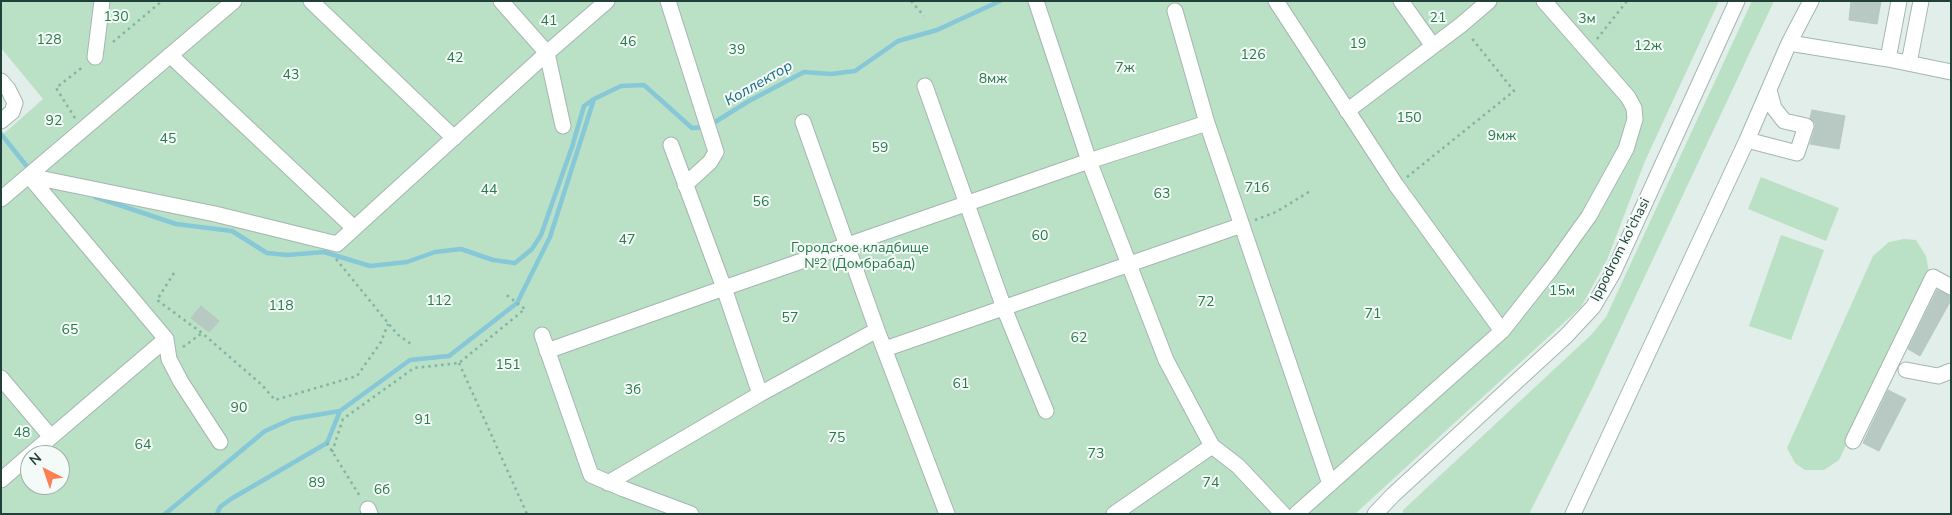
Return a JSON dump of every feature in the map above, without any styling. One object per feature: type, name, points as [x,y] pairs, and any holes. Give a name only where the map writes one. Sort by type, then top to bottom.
[{"type":"street","points":[[95,57],[102,1]]},
{"type":"street","points":[[1,199],[234,1]]},
{"type":"street","points":[[310,1],[454,138]]},
{"type":"street","points":[[501,1],[547,53],[564,126]]},
{"type":"street","points":[[29,176],[216,214],[337,244],[607,1]]},
{"type":"street","points":[[668,1],[716,152],[710,162],[685,184]]},
{"type":"street","points":[[1036,1],[1089,161],[1166,360],[1212,446],[1238,466],[1283,514]]},
{"type":"street","points":[[1276,1],[1396,186],[1502,331]]},
{"type":"street","points":[[1401,1],[1433,46]]},
{"type":"street","points":[[1347,110],[1461,25],[1489,1]]},
{"type":"street","points":[[1296,514],[1502,331],[1551,269],[1589,216],[1626,149],[1635,119],[1634,108],[1628,97],[1589,50],[1544,1]]},
{"type":"street","name":"Ippodrom ko'chasi","points":[[1376,514],[1393,495],[1566,336],[1593,306],[1612,273],[1737,1]]},
{"type":"street","points":[[1573,514],[1770,90],[1789,43],[1811,1]]},
{"type":"street","points":[[1888,59],[1899,1]]},
{"type":"street","points":[[1910,63],[1921,1]]},
{"type":"street","points":[[1175,11],[1207,123],[1330,484]]},
{"type":"street","points":[[1789,43],[1888,59],[1951,72]]},
{"type":"street","points":[[170,55],[354,228]]},
{"type":"street","points":[[1,81],[8,89],[15,103],[12,112],[1,121]]},
{"type":"street","points":[[925,86],[1004,308],[1046,411]]},
{"type":"street","points":[[1747,140],[1797,153],[1806,126],[1784,121],[1774,108],[1770,90]]},
{"type":"street","points":[[803,122],[877,330],[947,514]]},
{"type":"street","points":[[547,351],[1089,161],[1207,123]]},
{"type":"street","points":[[671,145],[724,288],[760,394]]},
{"type":"street","points":[[29,176],[166,339],[169,359],[180,382],[220,442]]},
{"type":"street","points":[[884,349],[1242,224]]},
{"type":"street","points":[[1853,441],[1933,277],[1951,287]]},
{"type":"street","points":[[608,483],[760,394],[877,330]]},
{"type":"street","points":[[542,335],[591,475],[691,514]]},
{"type":"street","points":[[42,445],[166,339]]},
{"type":"street","points":[[1895,355],[1897,363],[1906,370],[1947,376]]},
{"type":"street","points":[[1884,379],[1906,370]]},
{"type":"street","points":[[1,378],[51,437]]},
{"type":"street","points":[[1114,514],[1212,446]]},
{"type":"street","points":[[1,480],[20,464]]},
{"type":"path","points":[[82,130],[56,88],[162,1]]},
{"type":"path","points":[[910,1],[924,16]]},
{"type":"path","points":[[1589,50],[1627,1]]},
{"type":"path","points":[[1396,186],[1514,91],[1461,25]]},
{"type":"path","points":[[1242,224],[1276,212],[1312,190]]},
{"type":"path","points":[[334,256],[388,324],[397,334],[411,344]]},
{"type":"path","points":[[174,273],[157,300],[202,333],[262,385],[275,400],[357,376],[382,342],[388,324]]},
{"type":"path","points":[[332,452],[343,419],[414,368],[459,363],[525,309],[505,294]]},
{"type":"path","points":[[169,359],[202,333]]},
{"type":"path","points":[[459,363],[527,514]]},
{"type":"path","points":[[327,443],[369,512]]},
{"type":"green space","name":"Городское кладбище №2 (Домбрабад)","points":[[1,1],[1719,1],[1645,161],[1607,260],[1581,307],[1355,514],[1,514],[1,136],[43,99],[1,48]]},
{"type":"green space","points":[[1752,1],[1774,1],[1592,389],[1529,514],[1403,514],[1403,510],[1591,335],[1606,317]]},
{"type":"green space","points":[[1761,177],[1839,208],[1826,241],[1748,209]]},
{"type":"green space","points":[[1781,235],[1824,250],[1791,340],[1749,326]]},
{"type":"green space","points":[[1904,239],[1916,240],[1926,256],[1929,272],[1839,460],[1824,470],[1805,470],[1795,463],[1787,448],[1873,256],[1889,242]]},
{"type":"building","points":[[1851,1],[1881,1],[1877,24],[1849,20]]},
{"type":"building","points":[[1812,110],[1845,116],[1839,149],[1810,144],[1815,128],[1815,123],[1810,118]]},
{"type":"building","points":[[1937,290],[1951,296],[1951,300],[1920,356],[1908,349]]},
{"type":"building","points":[[201,306],[219,321],[209,332],[191,318]]},
{"type":"building","points":[[1888,390],[1906,399],[1879,451],[1863,443]]},
{"type":"waterway","name":"Коллектор","points":[[95,197],[176,224],[232,231],[267,253],[287,255],[324,252],[370,266],[407,262],[435,252],[461,249],[493,260],[515,263],[532,249],[541,235],[572,147],[584,106],[594,99],[621,86],[644,85],[692,128],[707,127],[749,101],[804,72],[831,74],[855,71],[898,41],[937,30],[1000,1]]},
{"type":"waterway","points":[[165,514],[265,431],[292,419],[340,411],[410,360],[449,356],[517,303],[550,237],[594,99]]},
{"type":"waterway","points":[[1,134],[29,169]]},
{"type":"waterway","points":[[217,514],[220,507],[231,499],[327,443],[340,411]]},
{"type":"park label","name":"130","points":[[116,18]]},
{"type":"park label","name":"21","points":[[1438,19]]},
{"type":"park label","name":"3м","points":[[1587,20]]},
{"type":"park label","name":"41","points":[[549,22]]},
{"type":"park label","name":"128","points":[[49,41]]},
{"type":"park label","name":"46","points":[[628,43]]},
{"type":"park label","name":"19","points":[[1358,45]]},
{"type":"park label","name":"12ж","points":[[1648,47]]},
{"type":"park label","name":"39","points":[[737,51]]},
{"type":"park label","name":"126","points":[[1253,56]]},
{"type":"park label","name":"42","points":[[455,59]]},
{"type":"park label","name":"7ж","points":[[1125,69]]},
{"type":"park label","name":"43","points":[[291,76]]},
{"type":"park label","name":"8мж","points":[[993,80]]},
{"type":"park label","name":"150","points":[[1409,119]]},
{"type":"park label","name":"92","points":[[54,122]]},
{"type":"park label","name":"9мж","points":[[1502,137]]},
{"type":"park label","name":"45","points":[[168,140]]},
{"type":"park label","name":"59","points":[[880,149]]},
{"type":"park label","name":"71б","points":[[1257,189]]},
{"type":"park label","name":"44","points":[[489,191]]},
{"type":"park label","name":"63","points":[[1162,195]]},
{"type":"park label","name":"56","points":[[761,203]]},
{"type":"park label","name":"60","points":[[1040,237]]},
{"type":"park label","name":"47","points":[[627,241]]},
{"type":"park label","name":"15м","points":[[1562,292]]},
{"type":"park label","name":"112","points":[[439,302]]},
{"type":"park label","name":"72","points":[[1206,303]]},
{"type":"park label","name":"118","points":[[281,307]]},
{"type":"park label","name":"71","points":[[1373,315]]},
{"type":"park label","name":"57","points":[[790,319]]},
{"type":"park label","name":"65","points":[[70,331]]},
{"type":"park label","name":"62","points":[[1079,339]]},
{"type":"park label","name":"151","points":[[508,366]]},
{"type":"park label","name":"61","points":[[961,385]]},
{"type":"park label","name":"3б","points":[[633,391]]},
{"type":"park label","name":"90","points":[[239,409]]},
{"type":"park label","name":"91","points":[[423,421]]},
{"type":"park label","name":"48","points":[[22,434]]},
{"type":"park label","name":"75","points":[[837,439]]},
{"type":"park label","name":"64","points":[[143,446]]},
{"type":"park label","name":"73","points":[[1096,455]]},
{"type":"park label","name":"89","points":[[317,484]]},
{"type":"park label","name":"74","points":[[1211,484]]},
{"type":"park label","name":"6б","points":[[382,491]]}]
